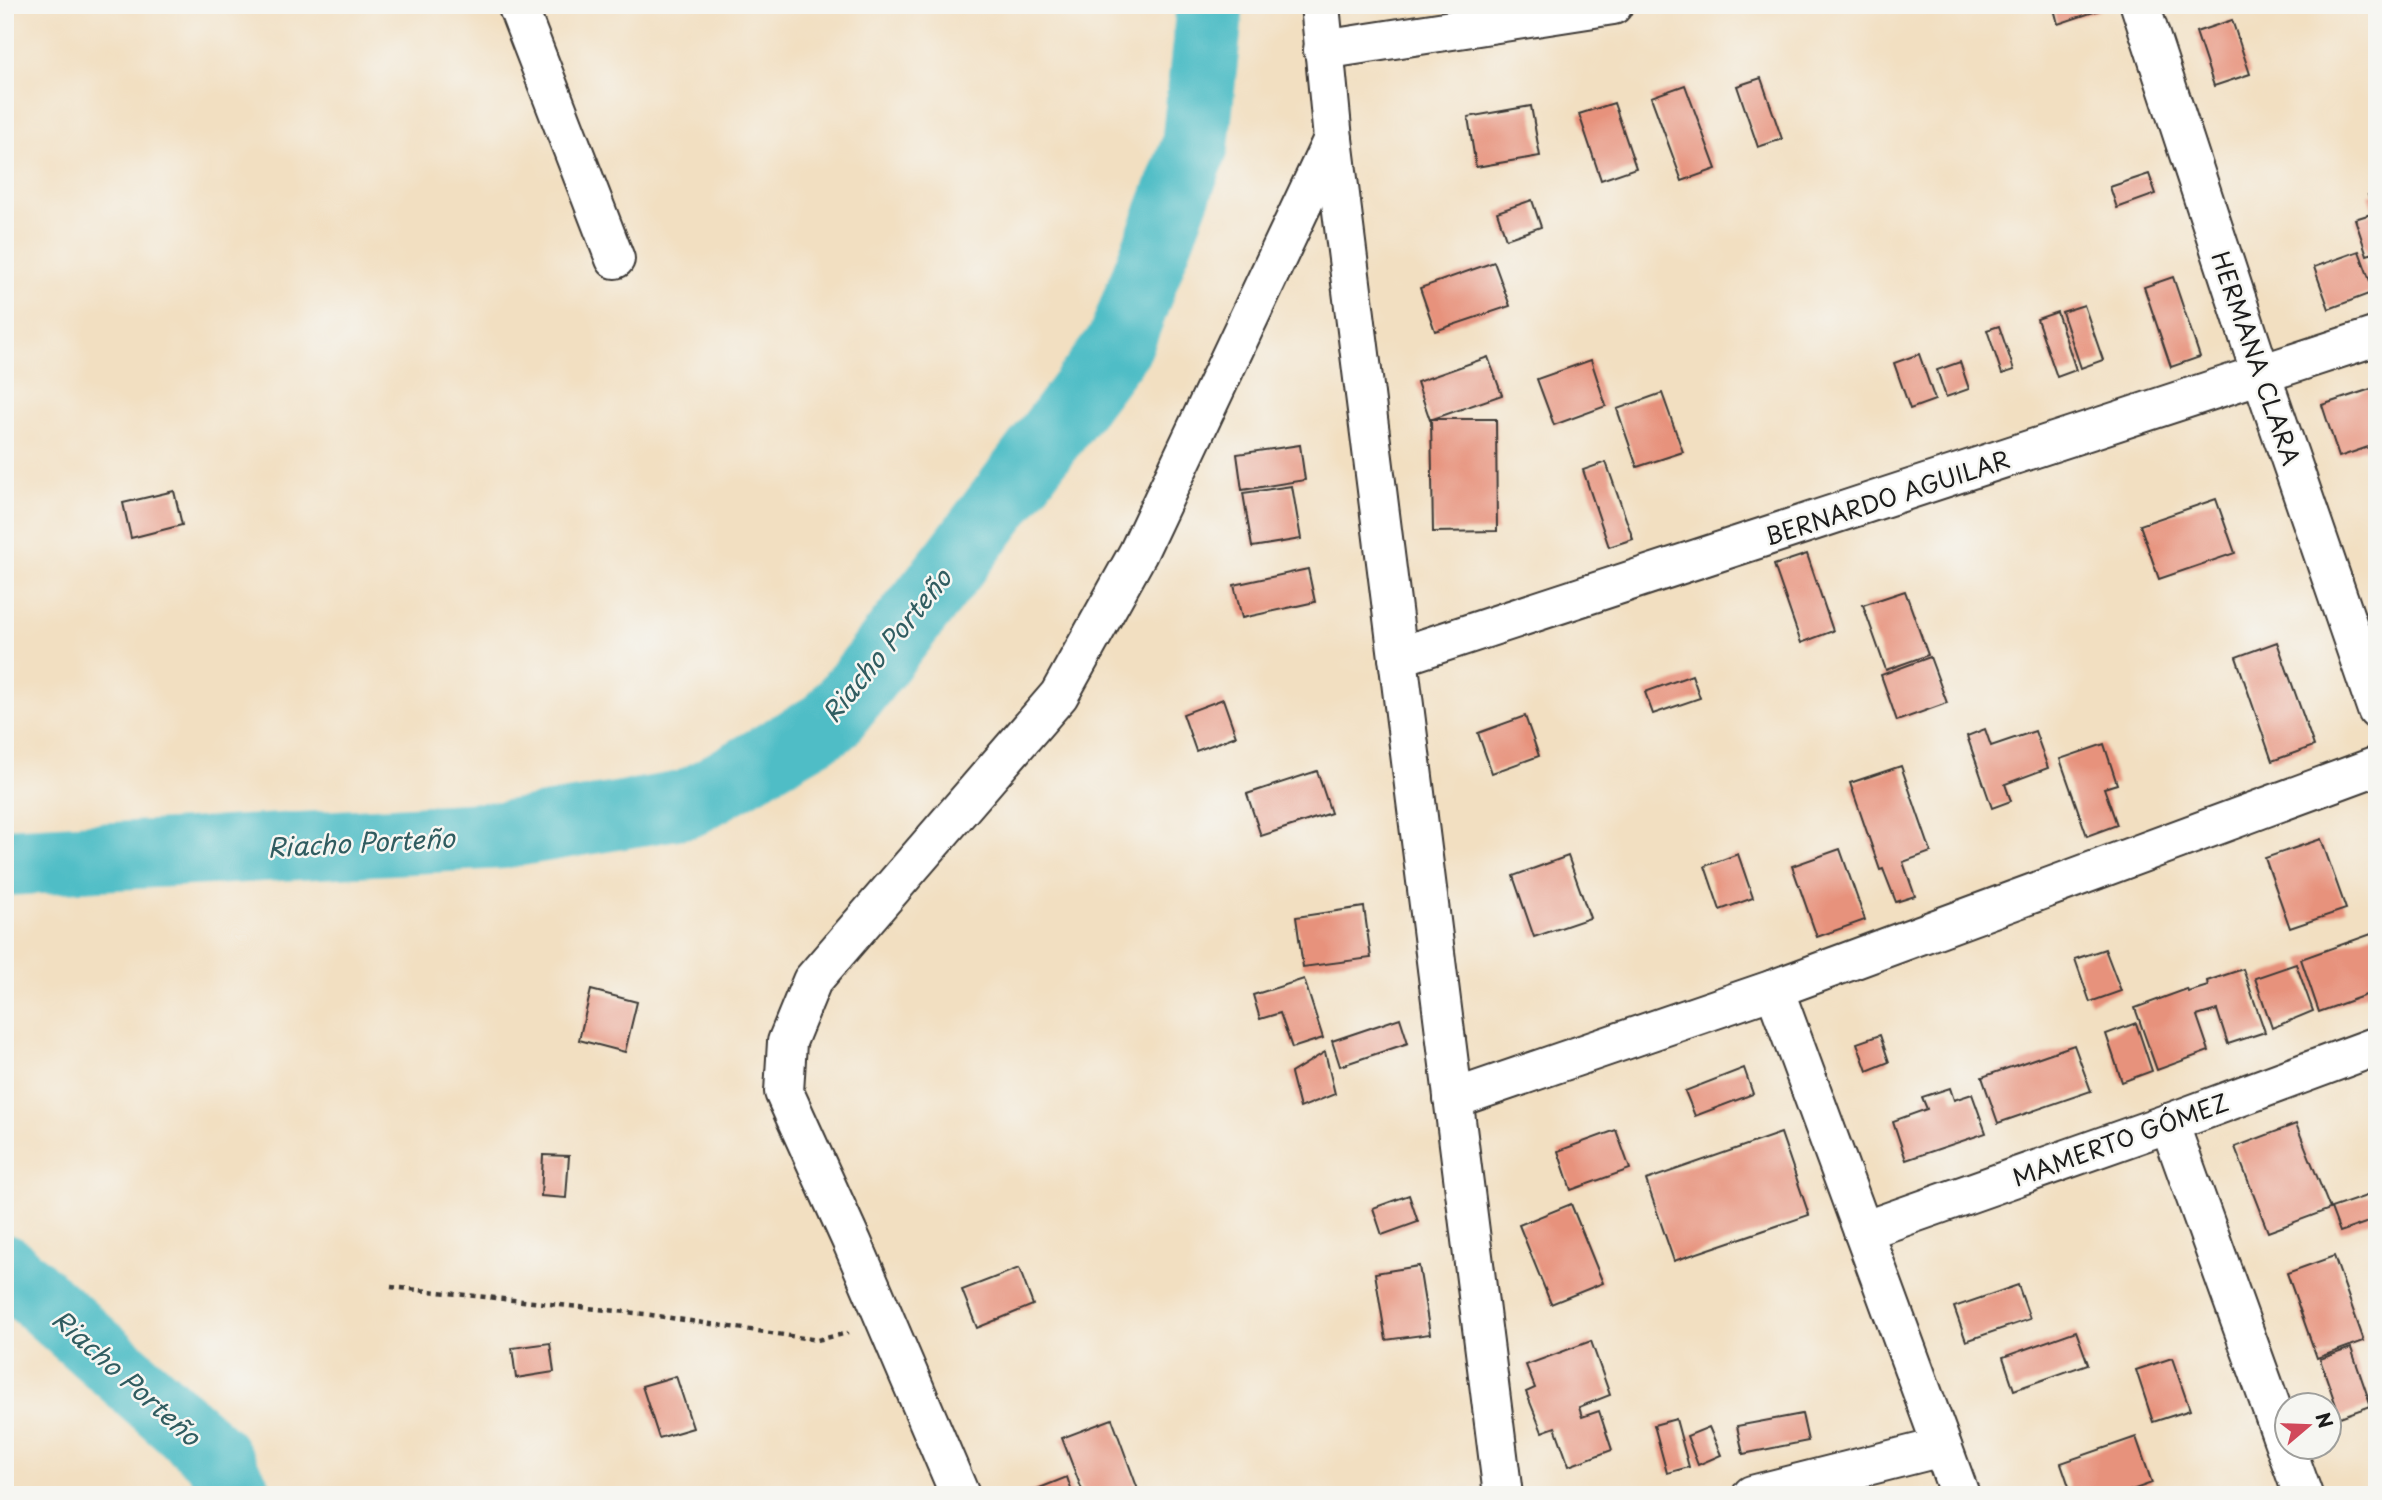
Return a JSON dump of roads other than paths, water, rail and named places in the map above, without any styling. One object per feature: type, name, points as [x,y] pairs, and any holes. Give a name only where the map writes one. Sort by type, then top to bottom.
[{"type":"street","points":[[517,5],[615,259]]},
{"type":"street","points":[[1320,5],[1333,139],[1503,1495]]},
{"type":"street","points":[[1323,50],[1613,5]]},
{"type":"street","name":"HERMANA CLARA","points":[[2140,5],[2377,710]]},
{"type":"street","points":[[960,1495],[785,1092],[787,1042],[812,981],[1059,695],[1138,554],[1333,139]]},
{"type":"street","name":"BERNARDO AGUILAR","points":[[1398,657],[2377,336]]},
{"type":"street","points":[[1453,1099],[1774,989],[2377,766]]},
{"type":"street","points":[[1774,989],[1960,1495]]},
{"type":"street","name":"MAMERTO GÓMEZ","points":[[1863,1231],[2377,1046]]},
{"type":"street","points":[[2169,1123],[2303,1495]]},
{"type":"street","points":[[1752,1495],[1942,1447]]},
{"type":"waterway","name":"Riacho Porteño","points":[[5,862],[503,835],[688,804],[830,722],[957,560],[1120,343],[1195,146],[1210,5]]},
{"type":"waterway","name":"Riacho Porteño","points":[[5,1268],[216,1456],[239,1495]]}]
